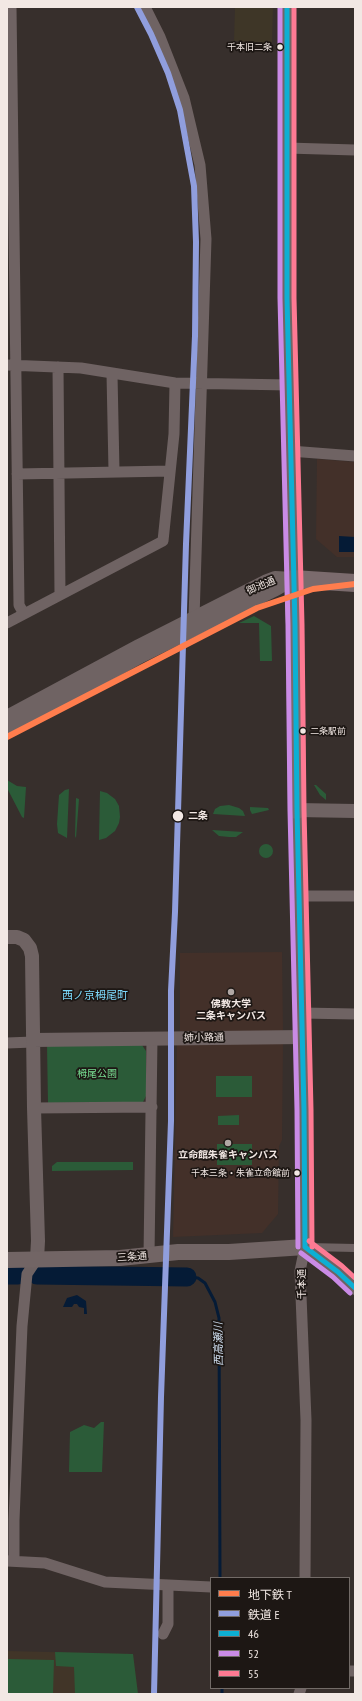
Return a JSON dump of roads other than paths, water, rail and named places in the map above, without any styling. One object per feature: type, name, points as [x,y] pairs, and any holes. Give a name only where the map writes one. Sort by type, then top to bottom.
[{"type":"main road","name":"千本通","points":[[287,7],[290,451],[303,1037],[305,1247]]},
{"type":"main road","points":[[293,579],[355,583]]},
{"type":"main road","name":"三条通","points":[[7,1260],[120,1258],[178,1252],[229,1252],[305,1247]]},
{"type":"street","points":[[10,7],[9,80],[12,452],[17,474],[12,540],[18,605],[24,614]]},
{"type":"street","points":[[145,7],[160,37],[177,78],[200,165],[206,240],[194,618]]},
{"type":"street","points":[[287,148],[355,150]]},
{"type":"street","points":[[11,365],[81,368],[175,383],[290,384]]},
{"type":"street","points":[[58,367],[60,595]]},
{"type":"street","points":[[112,374],[114,471]]},
{"type":"street","points":[[7,623],[163,541],[174,434],[175,383]]},
{"type":"street","points":[[290,451],[355,456]]},
{"type":"street","points":[[17,474],[170,471]]},
{"type":"street","name":"御池通","points":[[7,717],[139,646],[276,578],[293,579]]},
{"type":"street","name":"御池通","points":[[7,730],[141,656],[276,590],[293,579]]},
{"type":"street","points":[[297,810],[355,811]]},
{"type":"street","points":[[300,896],[355,896]]},
{"type":"street","points":[[7,937],[17,937],[24,940],[30,948],[32,956],[38,1241],[37,1259],[28,1274],[22,1326],[14,1520],[10,1561],[46,1563],[105,1582],[210,1587]]},
{"type":"street","points":[[302,1013],[355,1014]]},
{"type":"street","name":"姉小路通","points":[[7,1043],[33,1041],[303,1037]]},
{"type":"street","points":[[149,1256],[152,1039]]},
{"type":"street","points":[[34,1108],[152,1107]]},
{"type":"street","points":[[305,1247],[355,1248]]},
{"type":"street","points":[[305,1247],[338,1272],[355,1288]]},
{"type":"street","name":"千本通","points":[[305,1247],[300,1271],[306,1420],[305,1577]]},
{"type":"street","points":[[163,1634],[168,1624],[168,1585]]},
{"type":"water","points":[[339,536],[355,537],[355,552],[339,552]]},
{"type":"water","points":[[77,1295],[86,1301],[87,1314],[84,1314],[84,1308],[79,1307],[77,1304],[74,1304],[72,1307],[63,1307],[67,1298]]},
{"type":"waterway","name":"西高瀬川","points":[[7,1275],[18,1275]]},
{"type":"waterway","name":"西高瀬川","points":[[37,1275],[187,1277]]},
{"type":"waterway","name":"西高瀬川","points":[[187,1277],[198,1278],[205,1283],[215,1302],[219,1318],[220,1577]]},
{"type":"waterway","name":"西高瀬川","points":[[222,1689],[222,1694]]},
{"type":"metro line","name":"T","points":[[7,737],[257,608],[313,589],[355,584]]},
{"type":"rail line","name":"E","points":[[137,7],[168,73],[180,110],[194,186],[196,242],[195,336],[186,544],[175,912],[171,991],[171,1121],[161,1397],[154,1694]]},
{"type":"place","name":"千本旧二条","points":[[280,47]]},
{"type":"place","name":"二条駅前","points":[[303,731]]},
{"type":"place","name":"二条","points":[[178,816]]},
{"type":"place","name":"佛教大学 二条キャンパス","points":[[231,992]]},
{"type":"place","name":"立命館朱雀キャンパス","points":[[228,1143]]},
{"type":"place","name":"千本三条・朱雀立命館前","points":[[297,1173]]},
{"type":"district","name":"西ノ京栂尾町","points":[[95,996]]},
{"type":"park label","name":"栂尾公園","points":[[97,1074]]}]
